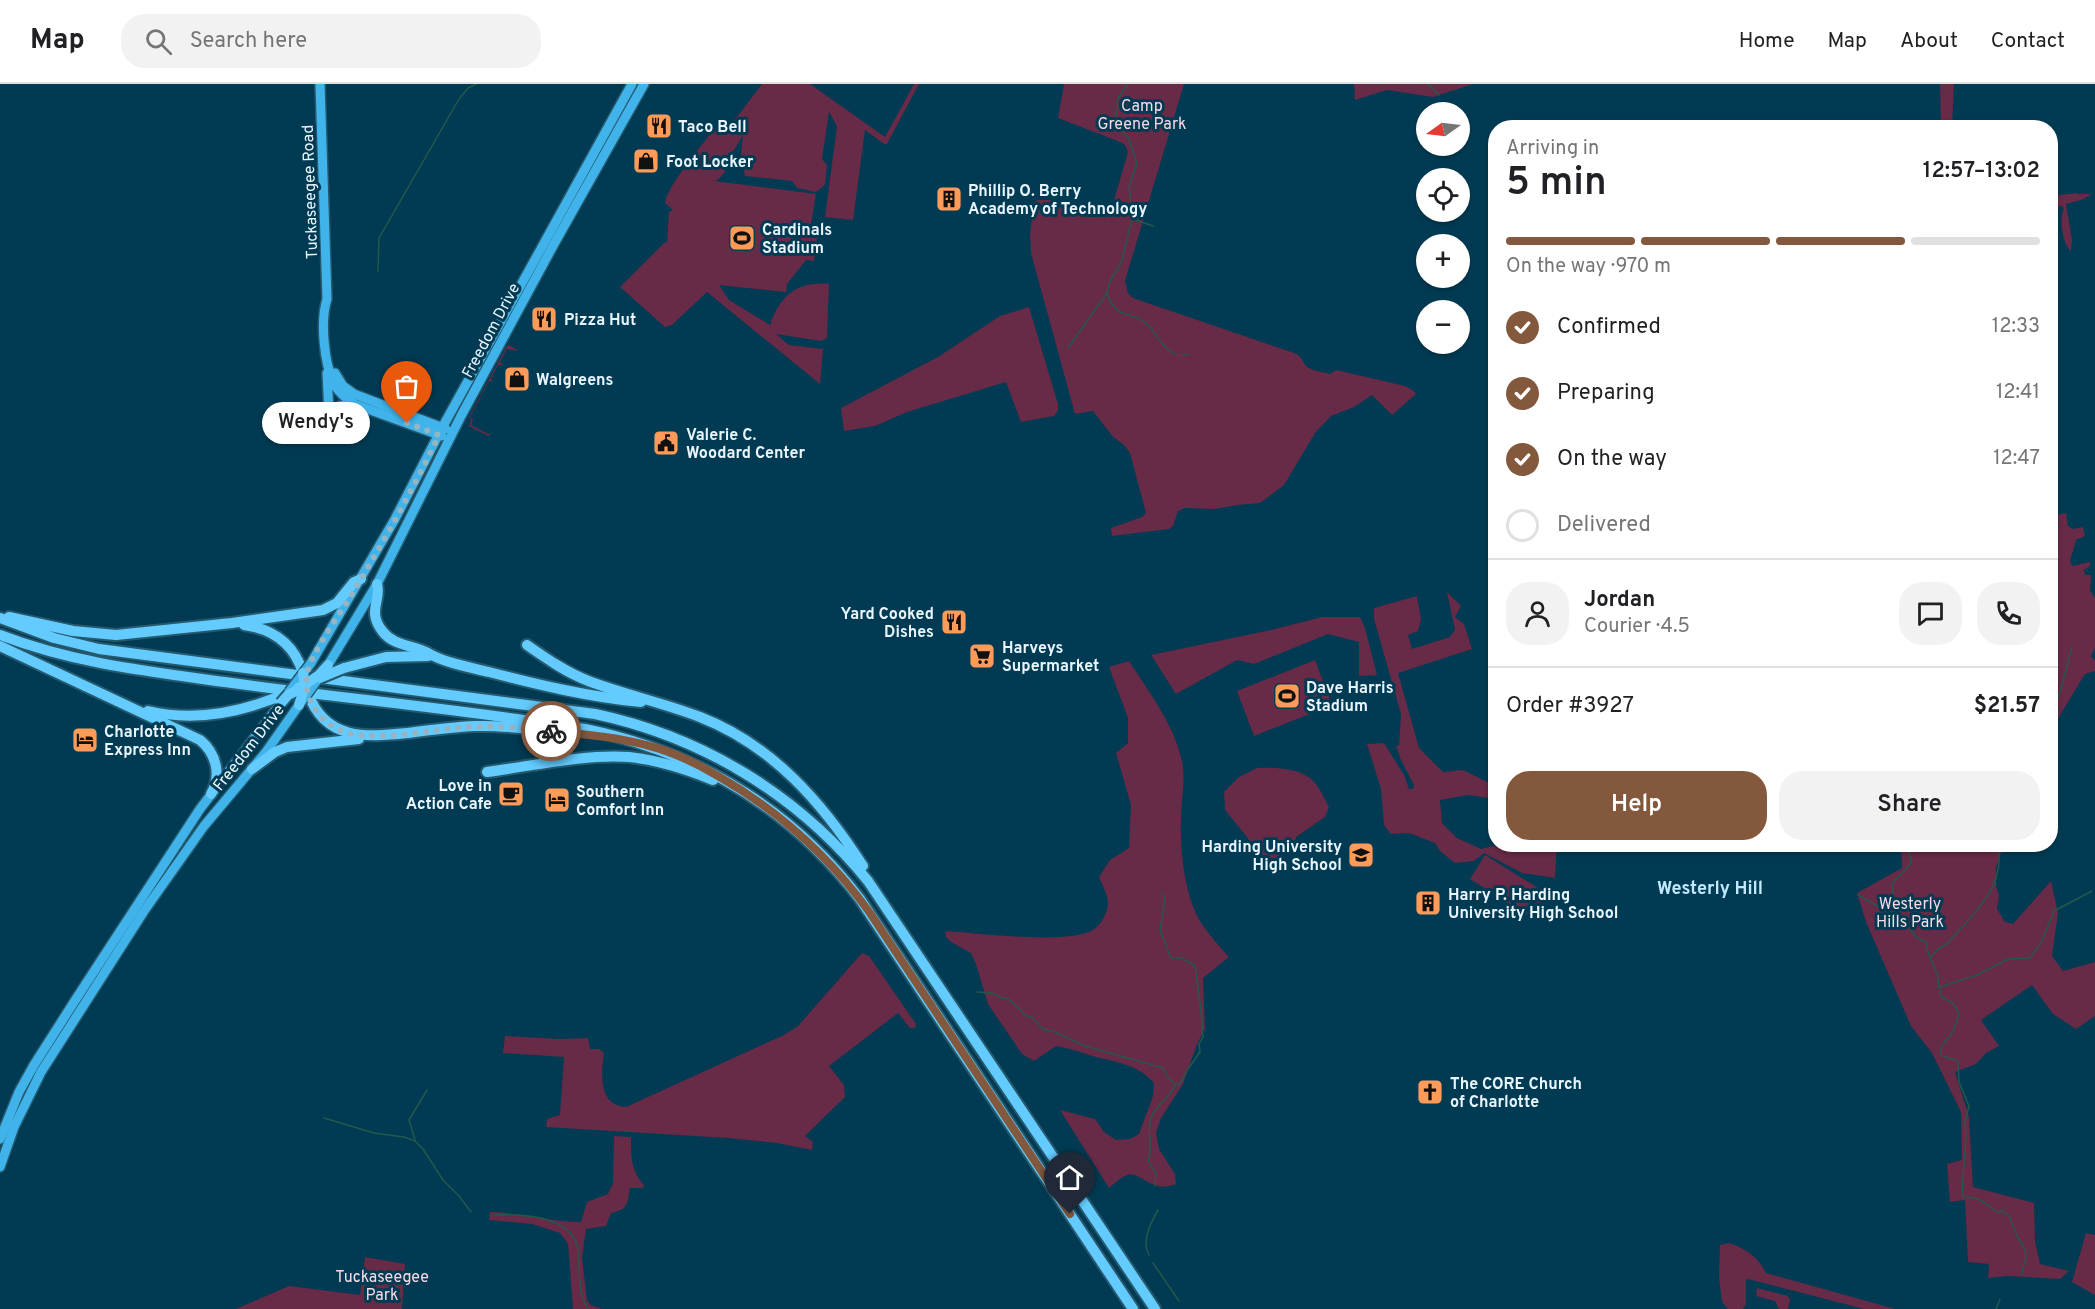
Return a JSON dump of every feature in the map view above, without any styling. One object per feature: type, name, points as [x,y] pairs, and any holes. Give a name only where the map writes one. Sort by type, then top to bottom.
[{"type":"highway","points":[[0,616],[73,631],[117,635],[232,623],[323,610],[339,601],[354,582],[361,579]]},
{"type":"highway","points":[[377,584],[379,590],[375,611],[382,630],[396,642],[431,656],[566,691],[665,705]]},
{"type":"highway","points":[[0,616],[54,638],[99,649],[567,710],[607,717],[657,730],[723,760],[785,799],[842,851],[884,903]]},
{"type":"highway","points":[[232,623],[272,632],[284,641],[298,661],[314,707],[326,721],[339,730],[354,734],[375,735]]},
{"type":"highway","points":[[0,635],[38,649],[97,663],[557,724],[609,734],[648,745],[705,769],[752,797],[785,821],[818,851],[860,899],[1133,1309]]},
{"type":"highway","points":[[527,645],[559,666],[590,681],[701,718],[739,736],[765,752],[789,773],[836,828],[1155,1309]]},
{"type":"highway","points":[[0,646],[192,735],[205,744],[212,754],[216,767],[216,783],[211,794]]},
{"type":"highway","points":[[128,705],[156,713],[209,716],[237,711],[267,701],[344,668],[380,658],[431,656]]},
{"type":"highway","points":[[299,705],[311,663]]},
{"type":"highway","points":[[281,703],[288,695],[317,677],[327,665]]},
{"type":"highway","points":[[252,769],[275,752],[287,747],[375,735],[489,726],[570,733],[648,745]]},
{"type":"highway","points":[[487,772],[598,757],[630,758],[656,762],[687,771],[752,797]]},
{"type":"main road","name":"Tuckaseegee Road","points":[[320,84],[327,300],[325,306],[326,355],[331,376],[335,386],[347,394],[451,436]]},
{"type":"main road","name":"Freedom Drive","points":[[311,663],[361,579],[505,312],[632,84]]},
{"type":"main road","name":"Freedom Drive","points":[[318,678],[377,584],[503,338],[644,84]]},
{"type":"main road","points":[[584,171],[593,176]]},
{"type":"main road","name":"Tuckaseegee Road","points":[[327,300],[330,307],[330,345],[333,365],[354,404],[440,431]]},
{"type":"main road","points":[[503,338],[499,332],[505,312]]},
{"type":"main road","points":[[326,355],[329,414],[340,406],[354,404]]},
{"type":"main road","points":[[329,408],[333,402],[347,394]]},
{"type":"main road","name":"Freedom Drive","points":[[0,1139],[19,1092],[34,1065],[211,794],[289,692]]},
{"type":"main road","name":"Freedom Drive","points":[[0,1167],[14,1127],[34,1085],[144,911],[185,852],[252,769],[299,705]]},
{"type":"green space","points":[[762,84],[810,84],[885,137],[914,84],[919,84],[887,144],[865,130],[853,220],[825,217],[837,126],[829,112],[822,159],[827,165],[825,185],[816,192],[797,188],[792,181],[745,176],[741,155],[743,135],[725,165],[725,172],[714,181],[816,194],[810,230],[818,231],[814,261],[806,260],[787,284],[786,292],[719,285],[729,300],[770,325],[779,306],[791,292],[808,285],[829,284],[827,338],[821,341],[776,334],[789,345],[823,349],[820,384],[707,292],[672,325],[665,327],[620,287],[665,242],[667,243],[669,212],[673,210],[665,203],[667,196],[694,154],[715,128],[724,134]]},
{"type":"green space","name":"Camp Greene Park","points":[[1064,84],[1184,84],[1125,281],[1128,293],[1133,298],[1297,354],[1308,368],[1330,374],[1336,370],[1405,386],[1416,394],[1392,415],[1372,395],[1354,407],[1331,416],[1315,433],[1284,485],[1260,503],[1215,509],[1185,508],[1178,511],[1173,526],[1169,529],[1112,536],[1111,528],[1142,517],[1146,513],[1130,453],[1113,437],[1093,411],[1075,414],[1031,253],[1030,234],[1034,202],[1038,200],[1056,200],[1110,214],[1128,152],[1125,145],[1120,142],[1058,118]]},
{"type":"green space","points":[[1354,84],[1473,84],[1433,97],[1387,90],[1355,100]]},
{"type":"green space","points":[[1940,84],[1954,84],[1952,120],[1941,120]]},
{"type":"green space","points":[[2092,194],[2066,204],[2072,240],[2071,251],[2065,242],[2062,230],[2064,208],[2058,207],[2058,195]]},
{"type":"green space","points":[[1029,307],[1058,404],[1058,411],[1054,416],[1021,422],[1006,382],[907,412],[875,426],[844,431],[841,408],[938,357],[1000,316]]},
{"type":"green space","points":[[507,346],[519,351],[507,349],[500,362],[503,365],[498,365],[491,379],[494,382],[489,381],[470,417],[473,420],[471,425],[488,434],[492,433],[488,436],[469,426],[471,420],[469,417]]},
{"type":"green space","points":[[2066,513],[2068,526],[2073,529],[2083,527],[2085,536],[2076,540],[2070,561],[2072,566],[2090,562],[2090,566],[2084,570],[2085,575],[2091,575],[2090,590],[2095,598],[2095,648],[2091,656],[2095,661],[2095,671],[2085,674],[2058,718],[2059,527],[2058,515]]},
{"type":"green space","points":[[1447,592],[1461,606],[1455,617],[1464,624],[1472,649],[1398,673],[1419,748],[1443,772],[1463,770],[1488,782],[1488,798],[1468,795],[1440,800],[1442,823],[1457,838],[1481,849],[1488,847],[1488,852],[1557,852],[1555,878],[1522,873],[1484,853],[1474,861],[1455,863],[1440,851],[1435,843],[1409,833],[1391,834],[1384,825],[1381,789],[1367,744],[1384,743],[1404,775],[1409,789],[1413,789],[1414,785],[1396,746],[1399,745],[1401,714],[1374,619],[1374,608],[1417,596],[1421,619],[1418,631],[1408,635],[1412,649],[1450,637],[1455,630]]},
{"type":"green space","points":[[1322,617],[1360,617],[1377,675],[1359,676],[1359,642],[1328,634],[1254,664],[1237,660],[1176,694],[1151,655],[1275,629]]},
{"type":"green space","points":[[1315,660],[1332,705],[1254,736],[1237,691]]},
{"type":"green space","points":[[1129,661],[1162,712],[1180,753],[1183,767],[1181,841],[1187,887],[1201,922],[1229,957],[1203,978],[1205,1029],[1197,1044],[1183,1084],[1161,1118],[1156,1133],[1159,1149],[1175,1174],[1176,1184],[1159,1186],[1130,1174],[1109,1188],[1060,1110],[1095,1119],[1104,1132],[1116,1140],[1130,1139],[1139,1134],[1153,1096],[1154,1083],[1132,1067],[1056,1046],[1034,1061],[1022,1054],[988,1004],[971,953],[951,942],[946,937],[945,931],[1022,937],[1063,937],[1093,930],[1101,922],[1108,903],[1099,877],[1110,860],[1129,848],[1131,805],[1116,753],[1128,743],[1128,718],[1109,667]]},
{"type":"green space","points":[[1257,768],[1285,769],[1305,775],[1316,784],[1329,807],[1325,817],[1296,837],[1295,844],[1272,862],[1262,861],[1247,837],[1225,810],[1224,792],[1239,777]]},
{"type":"green space","name":"Westerly Hills Park","points":[[1901,852],[2001,852],[1996,867],[1996,886],[1999,896],[1997,909],[2005,922],[2013,924],[2051,881],[2058,913],[2052,956],[2063,971],[2095,962],[2095,1016],[2076,1029],[2053,1014],[2032,985],[1981,1020],[1999,1046],[1986,1053],[1976,1064],[1955,1072],[1969,1117],[1973,1187],[2034,1203],[2035,1241],[2040,1264],[2069,1271],[2060,1279],[2007,1276],[1988,1278],[1989,1264],[1968,1262],[1965,1200],[1950,1202],[1947,1164],[1962,1160],[1961,1112],[1932,1053],[1911,1026],[1866,922],[1857,893],[1902,868]]},
{"type":"green space","points":[[1485,855],[1546,893],[1531,917],[1470,879]]},
{"type":"green space","points":[[862,953],[869,956],[916,1024],[915,1028],[910,1028],[898,1013],[829,1066],[844,1085],[845,1097],[805,1136],[813,1142],[812,1150],[777,1143],[728,1138],[546,1127],[547,1119],[560,1115],[564,1057],[503,1053],[505,1036],[588,1038],[590,1049],[599,1049],[604,1053],[602,1079],[606,1095],[610,1101],[626,1107],[784,1035],[798,1026]]},
{"type":"green space","points":[[614,1136],[631,1137],[634,1169],[644,1185],[643,1188],[630,1188],[626,1205],[621,1210],[611,1213],[606,1226],[586,1229],[582,1257],[587,1301],[602,1309],[573,1309],[568,1244],[560,1233],[532,1224],[489,1220],[490,1212],[581,1222],[587,1202],[608,1194],[613,1183]]},
{"type":"green space","points":[[2086,1233],[2095,1235],[2095,1295],[2072,1282]]},
{"type":"green space","points":[[1729,1243],[1751,1254],[1766,1273],[1895,1309],[1864,1309],[1748,1279],[1746,1280],[1746,1304],[1743,1309],[1728,1309],[1722,1302],[1719,1278],[1720,1245]]},
{"type":"green space","name":"Tuckaseegee Park","points":[[365,1257],[405,1264],[402,1309],[236,1309],[289,1286],[360,1295]]},
{"type":"green space","points":[[1757,1288],[1788,1296],[1790,1300],[1788,1309],[1779,1309],[1775,1301],[1756,1296]]},
{"type":"waterway","points":[[378,271],[379,238],[459,99],[468,88],[476,84]]},
{"type":"waterway","points":[[1068,348],[1107,293],[1110,281],[1121,263],[1132,219],[1133,209],[1129,187],[1137,163],[1128,137],[1117,127],[1114,120],[1118,108],[1117,101],[1127,84]]},
{"type":"waterway","points":[[1428,84],[1439,95]]},
{"type":"waterway","points":[[1133,219],[1153,226]]},
{"type":"waterway","points":[[1107,294],[1115,308],[1146,323],[1164,346],[1175,355],[1188,354]]},
{"type":"waterway","points":[[2058,697],[2072,647]]},
{"type":"waterway","points":[[1909,852],[1911,863],[1892,884],[1894,906],[1916,937],[1926,942],[1937,974],[1941,997],[1953,1003],[1959,1013],[1953,1031],[1942,1046],[1941,1052],[1942,1056],[1958,1062],[1959,1082],[1969,1106],[1965,1122],[1962,1194],[1964,1197],[1978,1199],[1997,1212],[2003,1211],[2009,1216],[2025,1249],[2026,1259],[2021,1274]]},
{"type":"waterway","points":[[1931,957],[1947,944],[1986,899],[1997,873],[1998,852]]},
{"type":"waterway","points":[[1940,987],[1977,975],[2008,959],[2030,958],[2041,943],[2054,911],[2092,891]]},
{"type":"waterway","points":[[1155,1186],[1156,1174],[1148,1160],[1151,1118],[1176,1084],[1179,1085],[1200,1052],[1199,1044],[1203,1037],[1195,966],[1182,958],[1171,958],[1160,930],[1165,899],[1162,893]]},
{"type":"waterway","points":[[1858,895],[1879,907],[1893,906]]},
{"type":"waterway","points":[[977,992],[992,993],[1009,999],[1043,1029],[1085,1046],[1163,1068],[1168,1078],[1175,1084]]},
{"type":"waterway","points":[[415,1140],[409,1120],[427,1090]]},
{"type":"waterway","points":[[324,1118],[374,1133],[404,1137],[415,1141],[423,1149],[443,1180],[471,1212]]},
{"type":"waterway","points":[[1149,1255],[1146,1238],[1158,1210]]},
{"type":"waterway","points":[[494,1215],[531,1216],[556,1223],[567,1230],[574,1238],[578,1250],[580,1287],[588,1309]]},
{"type":"waterway","points":[[1153,1263],[1179,1301]]},
{"type":"waterway","points":[[1996,1309],[2000,1299]]},
{"type":"way so far","points":[[407,423],[439,435],[357,587],[311,663],[306,684],[310,700],[329,724],[349,734],[371,736],[478,726],[551,731]]},
{"type":"place","name":"Taco Bell","points":[[659,126]]},
{"type":"place","name":"Foot Locker","points":[[646,161]]},
{"type":"place","name":"Phillip O. Berry Academy of Technology","points":[[949,199]]},
{"type":"place","name":"Cardinals Stadium","points":[[742,238]]},
{"type":"place","name":"Pizza Hut","points":[[544,319]]},
{"type":"place","name":"Walgreens","points":[[517,379]]},
{"type":"place","name":"Wendy's","points":[[407,423]]},
{"type":"place","name":"Valerie C. Woodard Center","points":[[666,443]]},
{"type":"place","name":"Yard Cooked Dishes","points":[[954,622]]},
{"type":"place","name":"Harveys Supermarket","points":[[982,656]]},
{"type":"place","name":"Dave Harris Stadium","points":[[1287,696]]},
{"type":"place","name":"Charlotte Express Inn","points":[[85,740]]},
{"type":"place","name":"Love in Action Cafe","points":[[511,794]]},
{"type":"place","name":"Southern Comfort Inn","points":[[557,800]]},
{"type":"place","name":"Harding University High School","points":[[1361,855]]},
{"type":"place","name":"Harry P. Harding University High School","points":[[1428,903]]},
{"type":"place","name":"The CORE Church of Charlotte","points":[[1430,1092]]},
{"type":"district","name":"Westerly Hill","points":[[1710,888]]},
{"type":"route","points":[[551,731],[639,743],[680,757],[752,797],[803,836],[837,871],[870,913],[1070,1214]]}]
